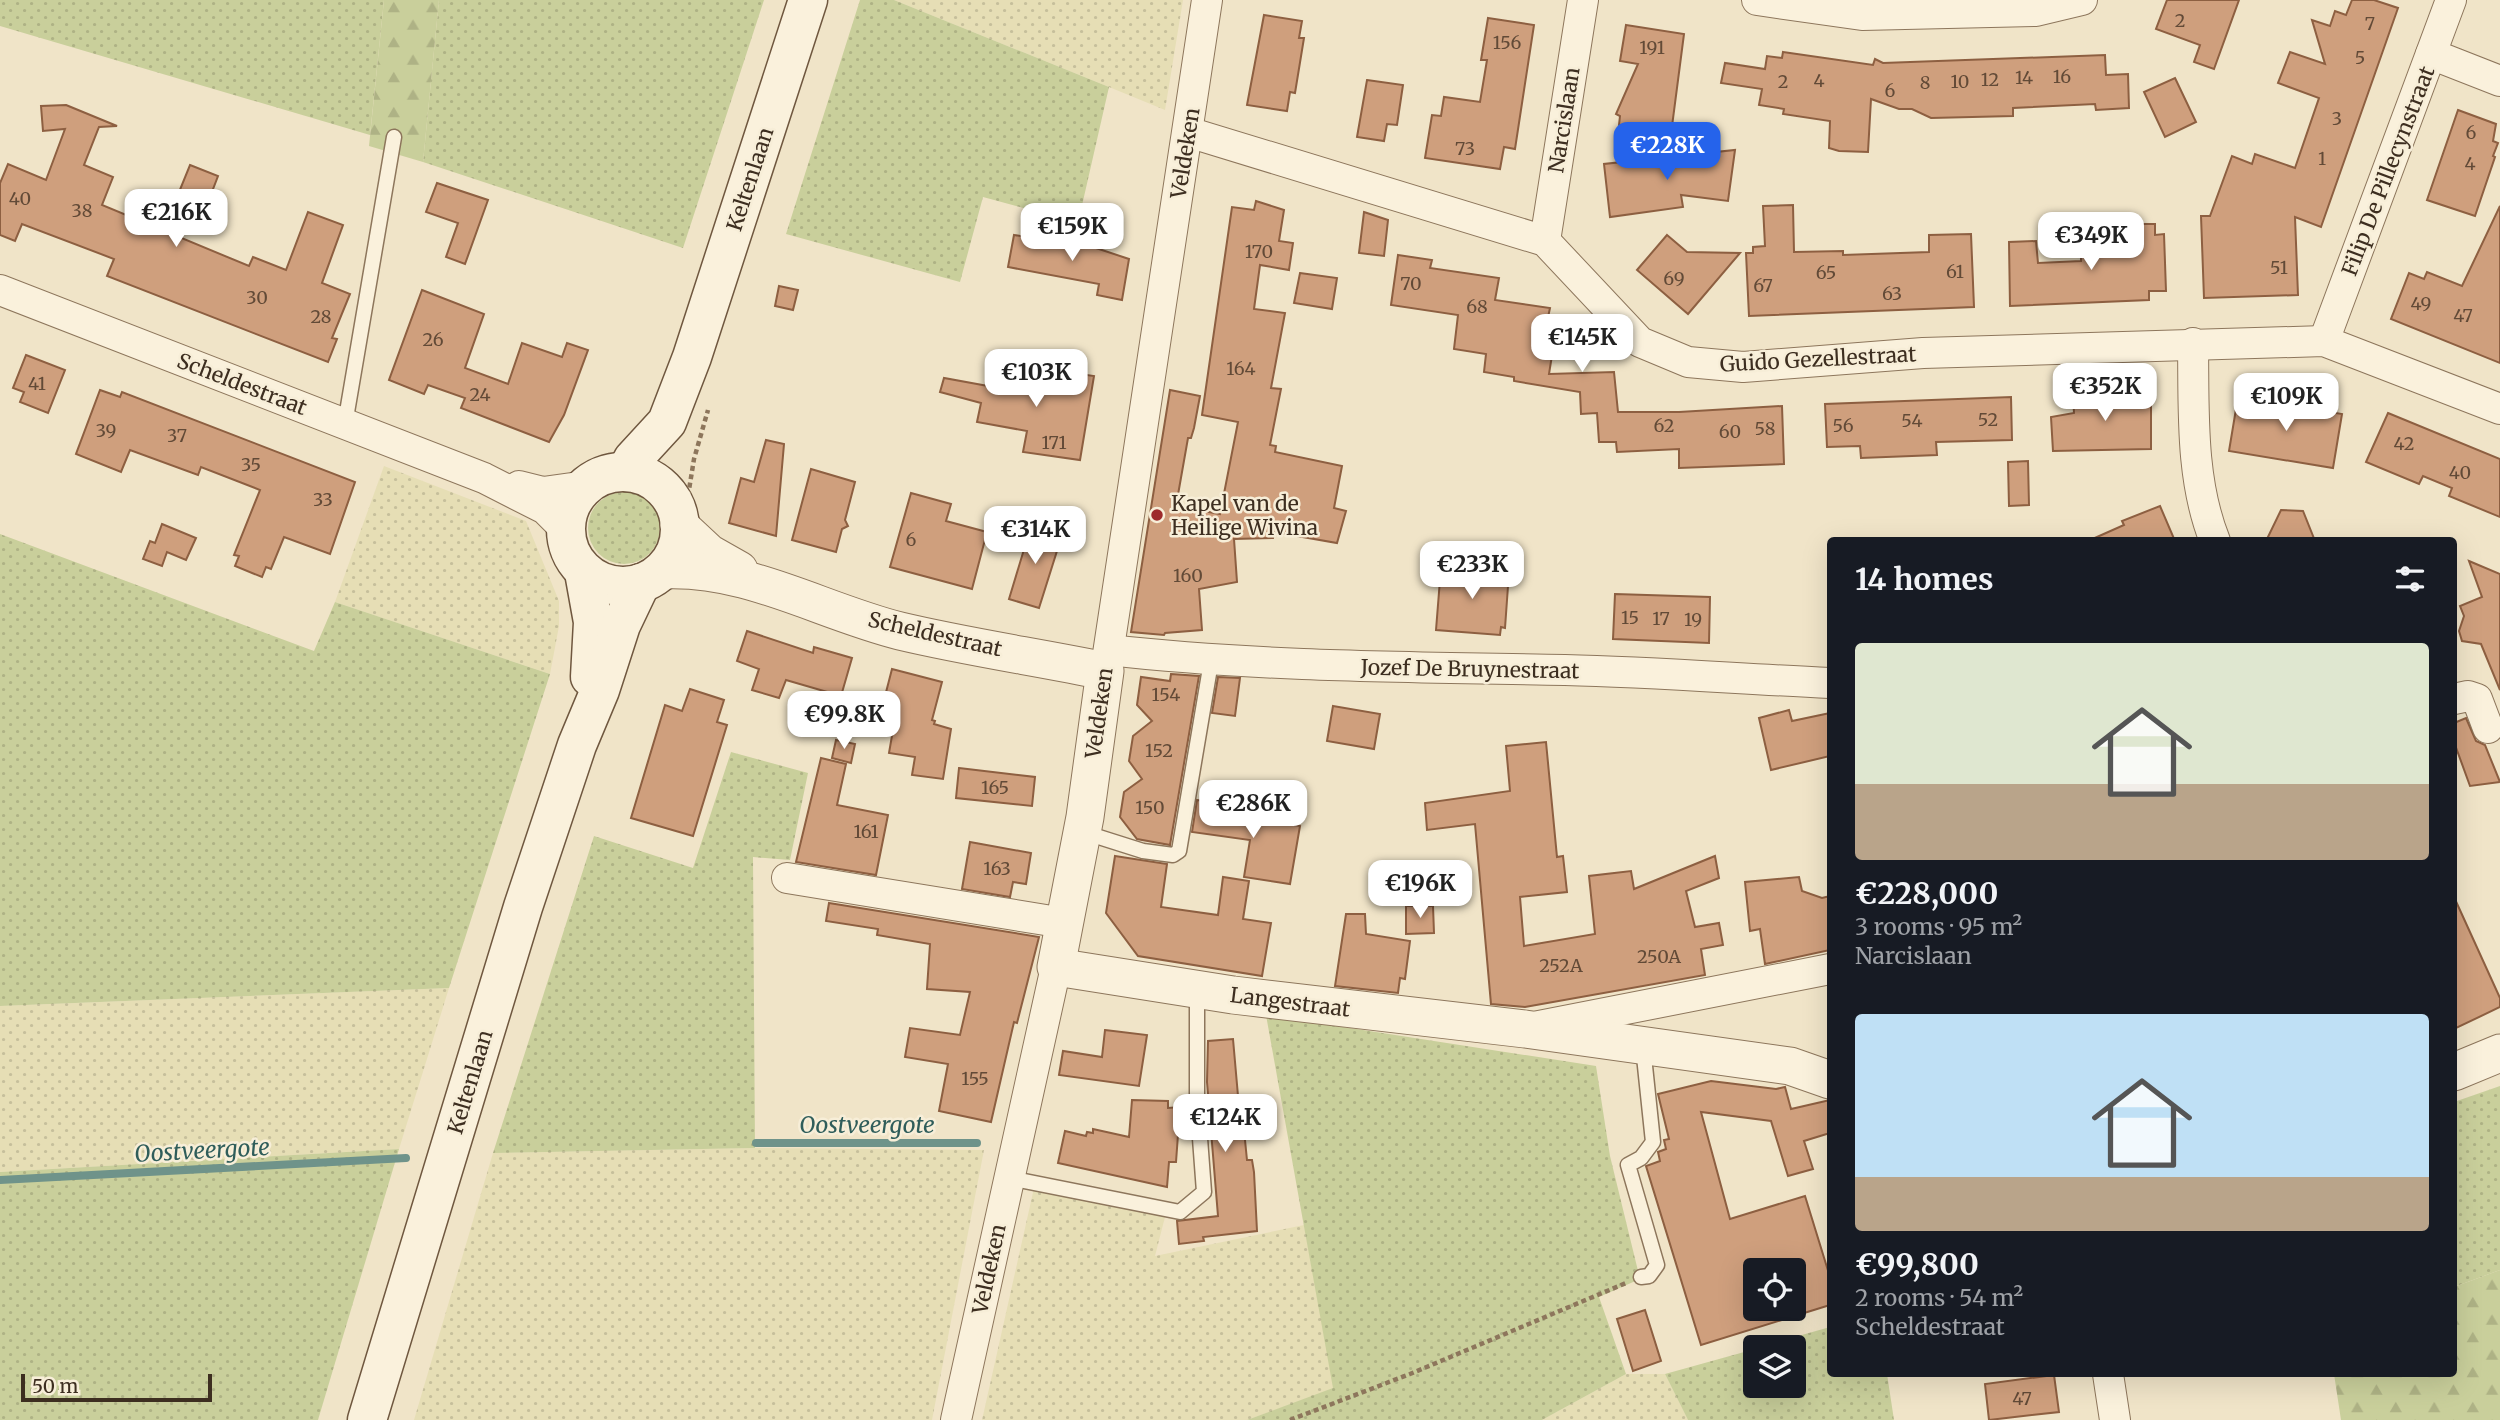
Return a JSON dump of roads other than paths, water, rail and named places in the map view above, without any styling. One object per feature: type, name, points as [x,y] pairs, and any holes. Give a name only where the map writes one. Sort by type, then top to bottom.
[{"type":"main road","name":"Keltenlaan","points":[[629,466],[667,422],[692,357],[808,0]]},
{"type":"main road","name":"Keltenlaan","points":[[367,1420],[519,920],[577,745],[600,690],[621,625],[652,577],[677,546],[681,513],[672,468],[692,357]]},
{"type":"main road","points":[[566,530],[573,502],[586,486],[604,475],[629,466],[661,487],[681,513]]},
{"type":"main road","name":"Keltenlaan","points":[[566,530],[575,562],[584,572],[593,615],[594,643],[577,745]]},
{"type":"main road","points":[[584,572],[614,586],[652,577]]},
{"type":"street","name":"Veldeken","points":[[956,1420],[1056,967],[1082,832],[1207,0]]},
{"type":"street","name":"Narcislaan","points":[[1545,241],[1583,0]]},
{"type":"street","points":[[1757,0],[1863,8],[2036,11],[2082,0]]},
{"type":"street","name":"Filip De Pillecynstraat","points":[[2324,341],[2451,0]]},
{"type":"street","points":[[2431,54],[2500,81]]},
{"type":"street","name":"Guido Gezellestraat","points":[[1188,132],[1545,241],[1640,342],[1688,362],[1743,367],[1923,353],[2324,341],[2500,409]]},
{"type":"street","name":"Scheldestraat","points":[[0,289],[484,478],[545,509],[566,530]]},
{"type":"street","points":[[2193,343],[2194,447],[2207,521],[2213,537]]},
{"type":"street","name":"Scheldestraat","points":[[484,478],[543,492],[586,486]]},
{"type":"street","name":"Scheldestraat","points":[[681,513],[709,553],[768,585]]},
{"type":"street","name":"Scheldestraat","points":[[652,577],[715,571],[768,585],[898,630],[1107,660]]},
{"type":"street","name":"Jozef De Bruynestraat","points":[[1107,660],[1411,669],[1567,670],[1827,683]]},
{"type":"street","points":[[2457,698],[2468,696],[2477,699],[2488,727]]},
{"type":"street","points":[[788,878],[1064,923]]},
{"type":"street","name":"Langestraat","points":[[1056,967],[1197,989],[1525,1029],[1790,1066],[1827,1079]]},
{"type":"street","name":"Langestraat","points":[[1525,1029],[1827,971]]},
{"type":"street","points":[[2457,1071],[2500,1053]]},
{"type":"street","points":[[2108,1377],[2115,1420]]},
{"type":"lane","points":[[345,424],[394,137]]},
{"type":"lane","points":[[1082,832],[1143,850],[1173,855],[1179,851],[1211,662]]},
{"type":"lane","points":[[1009,1178],[1180,1212],[1204,1192],[1197,1098],[1197,989]]},
{"type":"lane","points":[[1641,1277],[1650,1276],[1657,1265],[1628,1165],[1641,1158],[1653,1142],[1643,1045]]},
{"type":"waterway","name":"Oostveergote","points":[[756,1143],[977,1143]]},
{"type":"waterway","name":"Oostveergote","points":[[0,1180],[406,1158]]},
{"type":"place","name":"Kapel van de Heilige Wivina","points":[[1157,515]]}]
